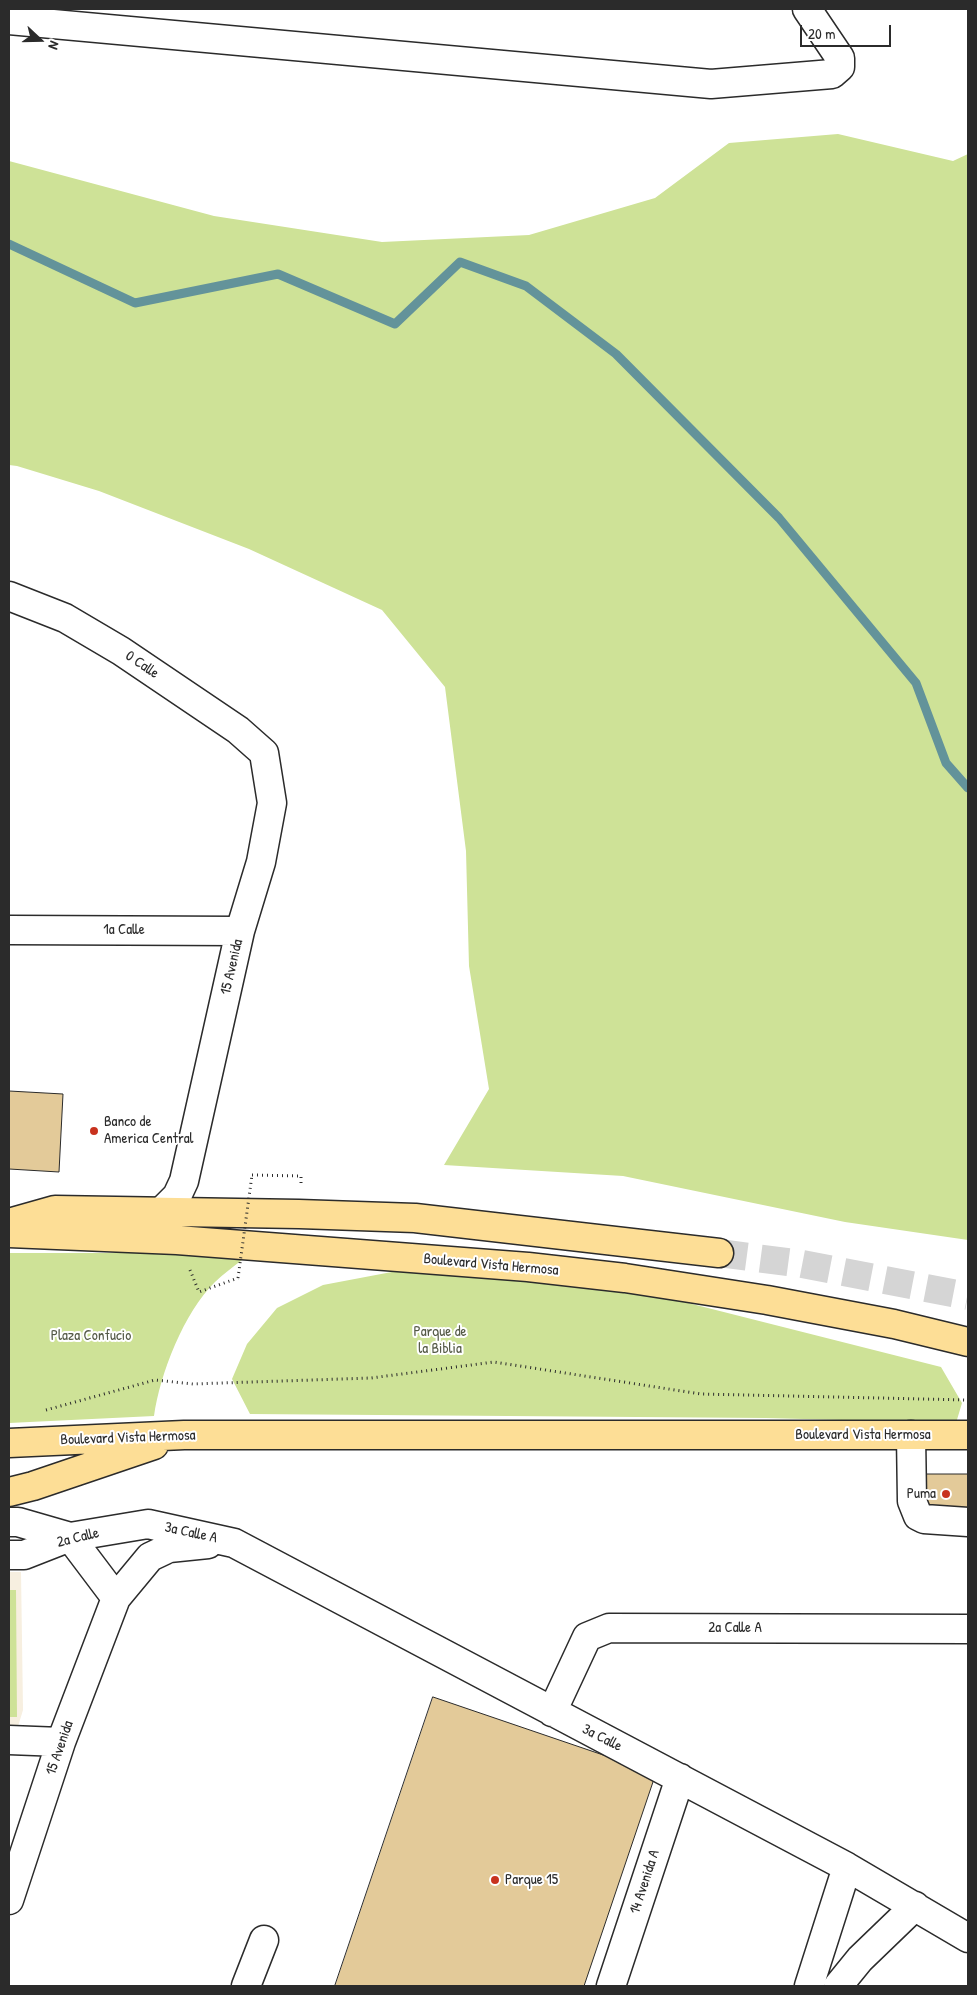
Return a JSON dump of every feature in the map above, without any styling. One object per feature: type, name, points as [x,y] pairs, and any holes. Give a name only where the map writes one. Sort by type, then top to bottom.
[{"type":"main road","points":[[9,1222],[56,1210],[415,1218],[719,1253]]},
{"type":"main road","name":"Boulevard Vista Hermosa","points":[[9,1233],[177,1240],[528,1267],[625,1278],[767,1300],[894,1324],[968,1342]]},
{"type":"main road","points":[[9,1492],[34,1486],[184,1435]]},
{"type":"main road","name":"Boulevard Vista Hermosa","points":[[9,1443],[184,1435],[968,1435]]},
{"type":"street","points":[[9,20],[711,84],[832,74],[840,67],[840,58],[807,9]]},
{"type":"street","name":"0 Calle","points":[[9,596],[65,618],[121,651],[238,730],[264,753]]},
{"type":"street","name":"15 Avenida","points":[[162,1211],[177,1196],[184,1182],[240,931],[261,862],[272,803],[264,753]]},
{"type":"street","name":"1a Calle","points":[[9,930],[240,931]]},
{"type":"street","points":[[184,1182],[192,1197],[204,1212]]},
{"type":"street","points":[[911,1435],[912,1501],[918,1516],[924,1519],[968,1522]]},
{"type":"street","points":[[9,1522],[18,1522],[70,1537],[116,1598]]},
{"type":"street","name":"2a Calle","points":[[9,1555],[24,1555],[70,1537],[148,1524]]},
{"type":"street","name":"3a Calle A","points":[[148,1524],[234,1542]]},
{"type":"street","name":"15 Avenida","points":[[9,1900],[61,1742],[116,1598],[150,1557],[169,1548],[186,1544],[234,1542]]},
{"type":"street","name":"3a Calle","points":[[234,1542],[847,1867],[968,1938]]},
{"type":"street","name":"2a Calle A","points":[[552,1712],[587,1637],[609,1628],[968,1629]]},
{"type":"street","points":[[9,1740],[61,1742]]},
{"type":"street","name":"14 Avenida A","points":[[611,1986],[680,1778]]},
{"type":"street","points":[[809,1986],[847,1867]]},
{"type":"street","points":[[838,1986],[860,1959],[915,1906]]},
{"type":"street","points":[[246,1986],[264,1940]]},
{"type":"path","points":[[199,1292],[238,1278],[252,1175],[301,1176]]},
{"type":"path","points":[[38,1413],[155,1380],[193,1384],[370,1378],[494,1362],[701,1394],[968,1400]]},
{"type":"shaded area","points":[[9,1572],[21,1572],[23,1710],[9,1756]]},
{"type":"green space","points":[[838,134],[953,161],[968,154],[968,1240],[845,1222],[623,1176],[444,1165],[489,1089],[469,966],[466,851],[445,687],[382,610],[249,549],[99,491],[9,465],[9,161],[214,216],[382,242],[529,235],[655,198],[729,143]]},
{"type":"green space","name":"Plaza Confucio","points":[[9,1253],[166,1253],[242,1260],[218,1279],[193,1310],[175,1344],[168,1363],[154,1416],[9,1423]]},
{"type":"green space","name":"Parque de la Biblia","points":[[434,1264],[621,1286],[941,1367],[962,1403],[956,1423],[766,1418],[250,1414],[232,1379],[247,1344],[277,1308],[323,1285]]},
{"type":"green space","points":[[9,1590],[16,1590],[17,1717],[9,1717]]},
{"type":"building","points":[[9,1091],[63,1094],[59,1172],[9,1169]]},
{"type":"building","name":"Puma","points":[[924,1474],[968,1474],[968,1515],[925,1515]]},
{"type":"building","name":"Parque 15","points":[[433,1697],[656,1773],[584,1986],[335,1986]]},
{"type":"waterway","points":[[9,244],[135,303],[278,274],[395,324],[460,262],[526,286],[616,354],[779,518],[916,683],[946,763],[968,788]]},
{"type":"tunnel","points":[[719,1253],[802,1264],[968,1296]]},
{"type":"place","name":"Banco de America Central","points":[[94,1131]]},
{"type":"place","name":"Puma","points":[[946,1494]]},
{"type":"place","name":"Parque 15","points":[[495,1880]]}]
